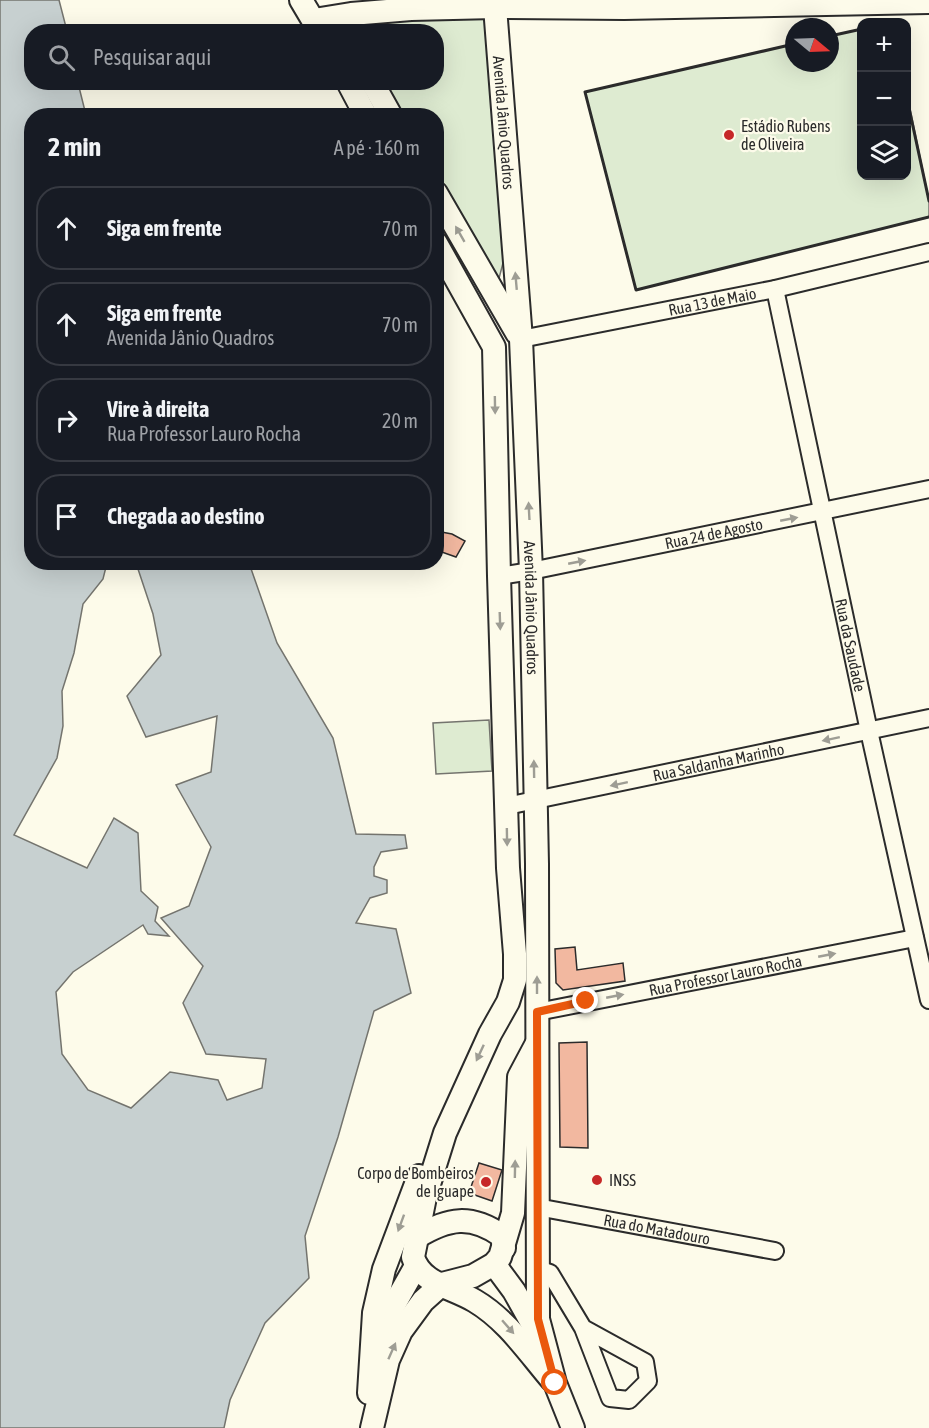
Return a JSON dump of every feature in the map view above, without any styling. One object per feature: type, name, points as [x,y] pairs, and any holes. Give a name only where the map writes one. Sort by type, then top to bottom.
[{"type":"main road","points":[[301,0],[333,16],[411,5],[929,2]]},
{"type":"main road","name":"Avenida Jânio Quadros","points":[[495,4],[521,339],[531,571],[537,864],[538,1319],[548,1351]]},
{"type":"main road","points":[[352,90],[362,108]]},
{"type":"main road","points":[[376,90],[387,108]]},
{"type":"main road","points":[[444,207],[521,339]]},
{"type":"main road","points":[[444,257],[494,347]]},
{"type":"main road","name":"Rua 13 de Maio","points":[[494,347],[521,339]]},
{"type":"main road","name":"Avenida Jânio Quadros","points":[[445,1133],[490,1034],[508,1002],[514,980],[515,954],[508,868],[494,347]]},
{"type":"main road","points":[[508,868],[537,864]]},
{"type":"main road","points":[[514,1291],[516,1241],[513,1213],[519,1077],[537,1043]]},
{"type":"main road","points":[[445,1133],[425,1197],[413,1257],[416,1266],[425,1277],[475,1300],[504,1321],[555,1383]]},
{"type":"main road","points":[[366,1428],[374,1313],[384,1269],[416,1182],[445,1133]]},
{"type":"main road","points":[[372,1428],[388,1360],[401,1331],[423,1301],[442,1284],[473,1276],[499,1256],[513,1213]]},
{"type":"main road","points":[[417,1237],[436,1225],[471,1221],[487,1225],[502,1236],[499,1256],[514,1291],[548,1351],[555,1383],[573,1428]]},
{"type":"main road","points":[[372,1355],[382,1326],[416,1266]]},
{"type":"main road","points":[[475,1300],[514,1291],[538,1269]]},
{"type":"street","name":"Rua 13 de Maio","points":[[521,339],[775,289],[929,252]]},
{"type":"street","name":"Rua da Saudade","points":[[775,289],[929,1000]]},
{"type":"street","name":"Rua 24 de Agosto","points":[[499,576],[929,489]]},
{"type":"street","name":"Rua Saldanha Marinho","points":[[507,806],[929,718]]},
{"type":"street","name":"Rua Professor Lauro Rocha","points":[[537,1012],[915,938]]},
{"type":"street","name":"Rua do Matadouro","points":[[537,1208],[775,1251]]},
{"type":"street","points":[[538,1269],[550,1273],[583,1328],[610,1398],[629,1400],[648,1381],[645,1362],[583,1328]]},
{"type":"green space","points":[[494,8],[507,248],[498,282],[444,186],[444,108],[399,108],[388,90],[444,90],[444,24],[351,24],[346,16]]},
{"type":"green space","name":"Estádio Rubens de Oliveira","points":[[857,30],[857,180],[911,180],[911,113],[929,201],[929,217],[636,290],[585,92],[785,46],[785,72],[839,72],[839,34]]},
{"type":"green space","points":[[489,720],[492,771],[436,774],[433,723]]},
{"type":"shaded area","points":[[0,0],[59,0],[65,24],[24,24],[24,90],[80,90],[84,108],[24,108],[24,570],[105,570],[103,579],[83,604],[74,653],[62,691],[63,726],[57,758],[14,835],[87,868],[114,818],[138,833],[141,891],[158,907],[155,921],[169,936],[148,934],[143,925],[73,972],[56,992],[62,1054],[88,1090],[131,1108],[170,1072],[218,1080],[227,1100],[262,1088],[266,1059],[206,1054],[183,1003],[203,966],[161,918],[189,906],[211,847],[176,785],[211,772],[217,716],[146,737],[127,696],[161,655],[153,614],[138,570],[251,570],[277,643],[333,738],[356,834],[405,835],[407,848],[381,852],[374,867],[374,876],[387,880],[387,893],[370,898],[356,923],[396,929],[411,993],[374,1011],[338,1137],[305,1236],[309,1278],[265,1323],[230,1400],[224,1428],[0,1428]]},
{"type":"building","points":[[444,532],[465,541],[456,557],[444,553]]},
{"type":"building","points":[[575,947],[577,970],[623,963],[625,981],[563,990],[556,983],[555,949]]},
{"type":"building","points":[[587,1042],[588,1148],[560,1147],[559,1043]]},
{"type":"building","name":"Corpo de Bombeiros de Iguape","points":[[479,1163],[502,1170],[492,1201],[469,1193]]},
{"type":"wall","points":[[839,34],[857,30]]},
{"type":"wall","points":[[785,46],[585,92],[636,290],[929,217]]},
{"type":"wall","points":[[911,117],[929,201]]},
{"type":"place","name":"Estádio Rubens de Oliveira","points":[[729,135]]},
{"type":"place","name":"INSS","points":[[597,1180]]},
{"type":"place","name":"Corpo de Bombeiros de Iguape","points":[[486,1182]]},
{"type":"route","points":[[555,1383],[538,1319],[537,1012],[586,1001]]}]
